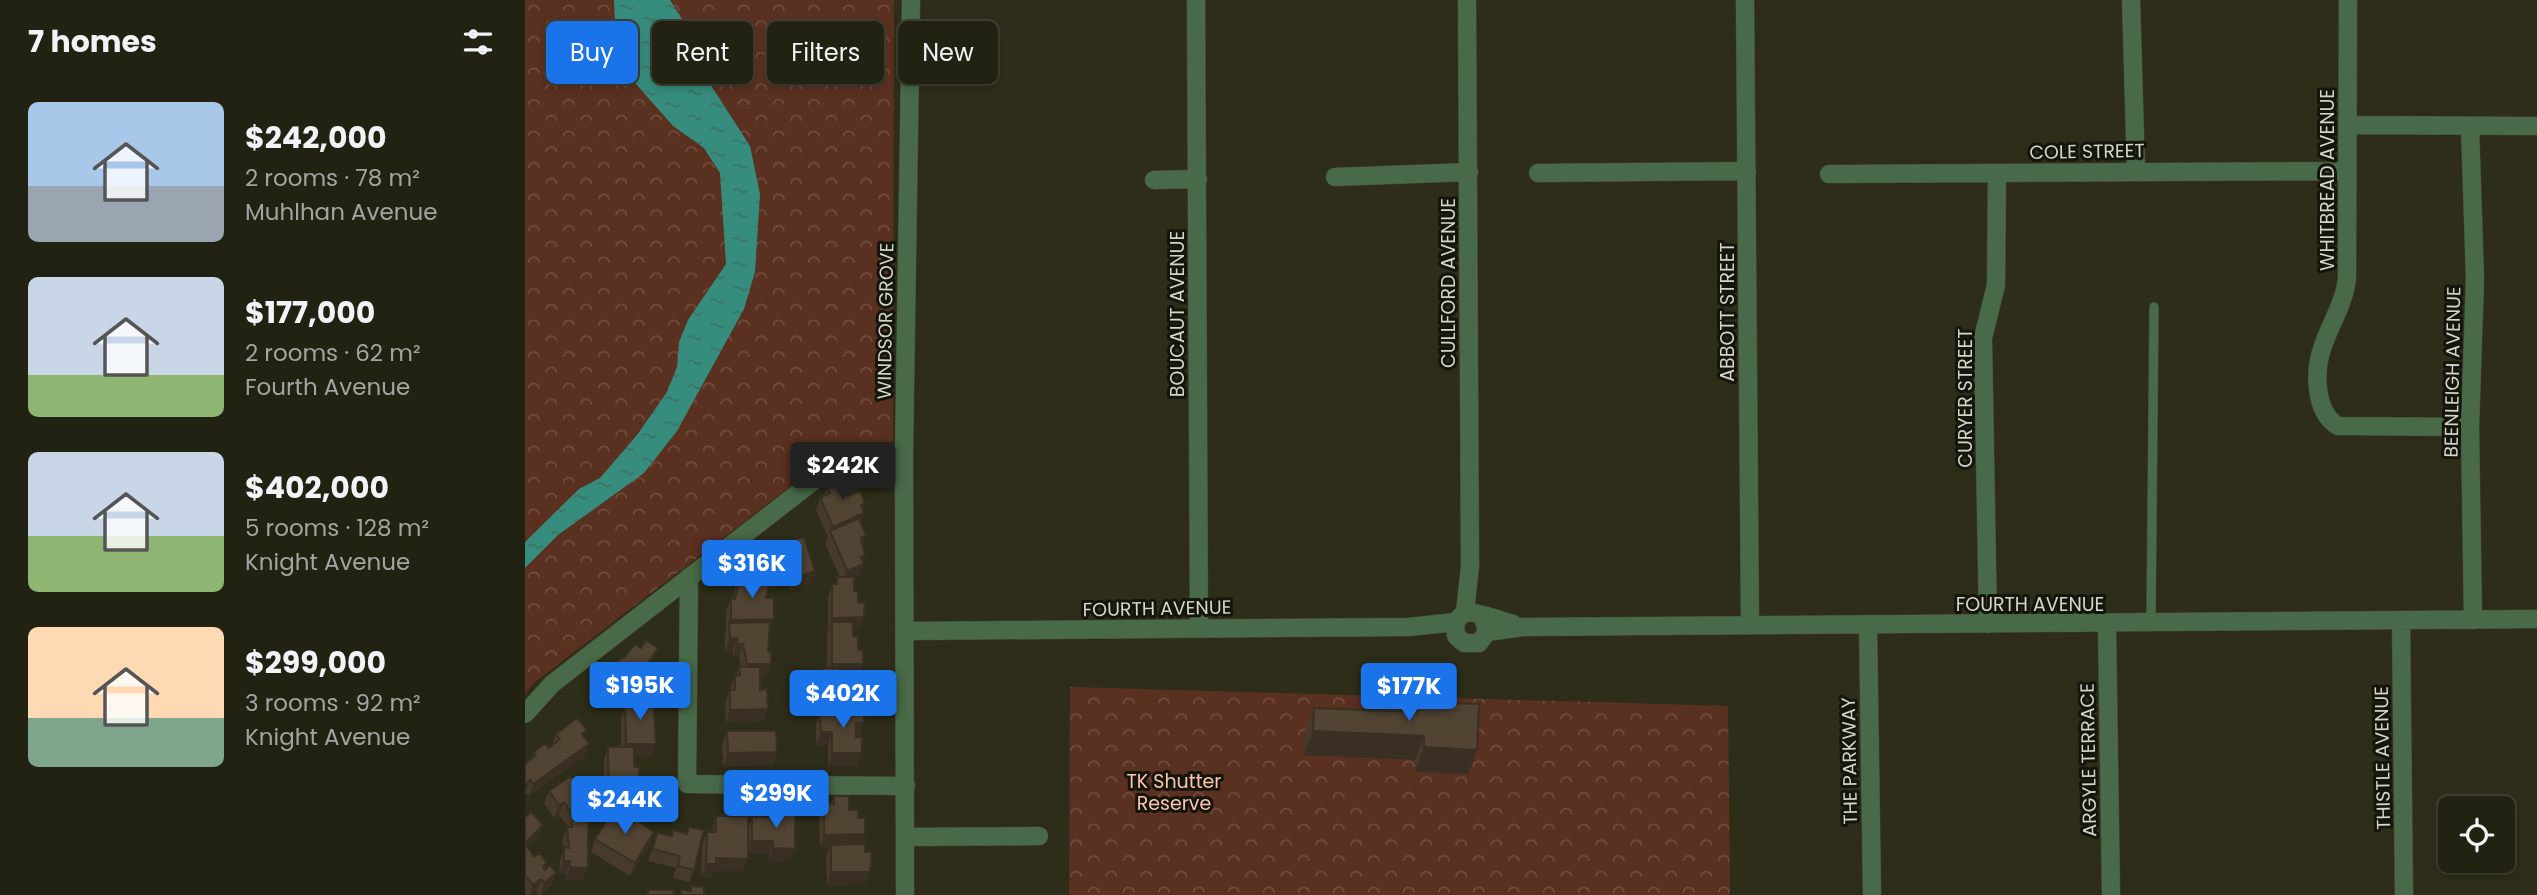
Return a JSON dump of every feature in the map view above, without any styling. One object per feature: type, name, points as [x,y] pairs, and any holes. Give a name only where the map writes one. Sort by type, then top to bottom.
[{"type":"street","name":"WINDSOR GROVE","points":[[905,895],[904,454],[911,0]]},
{"type":"street","name":"BOUCAUT AVENUE","points":[[1196,0],[1199,628]]},
{"type":"street","name":"CULLFORD AVENUE","points":[[1467,0],[1470,622]]},
{"type":"street","name":"ABBOTT STREET","points":[[1745,0],[1750,624]]},
{"type":"street","points":[[2131,0],[2137,171]]},
{"type":"street","name":"WHITBREAD AVENUE","points":[[2348,0],[2347,279],[2345,295],[2323,345],[2320,360],[2320,404],[2327,419],[2338,426],[2470,427]]},
{"type":"street","points":[[2349,125],[2537,126]]},
{"type":"street","name":"BEENLEIGH AVENUE","points":[[2470,126],[2475,279],[2470,427],[2473,620]]},
{"type":"street","points":[[1538,173],[1747,171]]},
{"type":"street","name":"COLE STREET","points":[[1829,174],[2347,171]]},
{"type":"street","points":[[1335,177],[1469,172]]},
{"type":"street","name":"CURYER STREET","points":[[1988,624],[1983,338],[1996,285],[1997,174]]},
{"type":"street","points":[[1154,180],[1198,179]]},
{"type":"street","points":[[525,714],[552,684],[829,469],[844,461],[904,454]]},
{"type":"street","points":[[689,577],[687,784],[906,786]]},
{"type":"street","name":"FOURTH AVENUE","points":[[906,631],[1409,627],[1470,622],[1524,627],[1750,624],[2107,625],[2537,619]]},
{"type":"street","name":"THISTLE AVENUE","points":[[2401,621],[2404,895]]},
{"type":"street","name":"THE PARKWAY","points":[[1868,625],[1872,895]]},
{"type":"street","name":"ARGYLE TERRACE","points":[[2107,625],[2111,895]]},
{"type":"street","points":[[905,837],[1039,836]]},
{"type":"lane","points":[[2151,624],[2154,307]]},
{"type":"green space","points":[[525,0],[894,0],[893,442],[830,456],[535,682],[525,694]]},
{"type":"green space","name":"TK Shutter Reserve","points":[[1070,687],[1728,706],[1730,895],[1069,895]]},
{"type":"water","points":[[614,0],[670,0],[683,21],[652,21],[652,84],[711,84],[750,146],[760,194],[755,272],[744,309],[677,431],[644,473],[558,535],[525,568],[525,542],[579,489],[600,478],[637,435],[667,392],[677,367],[679,342],[688,320],[726,264],[720,173],[704,148],[673,126],[636,84],[638,21],[615,21]]},
{"type":"building","points":[[854,475],[858,484],[844,490],[848,496],[860,491],[865,503],[861,505],[864,513],[833,527],[820,498],[830,493],[827,487]]},
{"type":"building","points":[[859,518],[866,535],[861,538],[865,555],[861,557],[864,564],[847,571],[830,531]]},
{"type":"building","points":[[804,537],[815,571],[795,578],[792,570],[771,577],[763,555],[775,551],[774,547]]},
{"type":"building","points":[[740,575],[770,581],[766,598],[774,598],[774,619],[731,620],[731,598],[735,599]]},
{"type":"building","points":[[837,577],[854,577],[854,591],[858,591],[858,603],[865,603],[864,617],[832,618],[832,584],[837,584]]},
{"type":"building","points":[[770,622],[768,652],[771,652],[771,664],[747,664],[743,644],[737,644],[737,638],[730,639],[729,623]]},
{"type":"building","points":[[832,622],[853,622],[853,636],[858,637],[858,650],[863,650],[863,664],[832,664]]},
{"type":"building","points":[[646,640],[658,648],[638,678],[620,688],[617,682],[609,686],[600,671],[626,656],[635,644],[641,648]]},
{"type":"building","points":[[739,667],[760,667],[760,690],[767,689],[768,709],[730,710],[730,690],[735,690],[735,676],[740,675]]},
{"type":"building","points":[[823,668],[839,668],[839,674],[845,674],[849,682],[857,682],[858,691],[864,690],[864,707],[824,708]]},
{"type":"building","points":[[653,697],[656,744],[626,744],[625,706],[630,706],[630,698]]},
{"type":"building","points":[[1417,702],[1479,704],[1477,750],[1424,747],[1424,736],[1313,731],[1314,708],[1417,712]]},
{"type":"building","points":[[820,711],[864,711],[864,723],[856,723],[856,737],[862,737],[862,753],[832,753],[832,732],[821,732]]},
{"type":"building","points":[[577,718],[587,730],[582,734],[589,744],[533,784],[530,780],[525,784],[525,764],[536,755],[534,752],[545,743],[549,748],[560,739],[556,734]]},
{"type":"building","points":[[727,731],[776,731],[777,752],[728,753]]},
{"type":"building","points":[[608,747],[634,747],[634,767],[639,767],[639,787],[634,787],[634,795],[609,795]]},
{"type":"building","points":[[571,776],[589,801],[584,804],[588,810],[575,819],[564,802],[559,805],[549,791]]},
{"type":"building","points":[[834,796],[849,796],[849,810],[858,810],[858,818],[865,818],[865,834],[824,835],[824,804],[834,804]]},
{"type":"building","points":[[613,811],[634,823],[636,820],[654,832],[635,863],[595,839]]},
{"type":"building","points":[[531,812],[543,825],[525,843],[525,815]]},
{"type":"building","points":[[776,812],[795,812],[795,849],[773,848],[773,841],[752,841],[752,817],[776,817]]},
{"type":"building","points":[[716,816],[748,816],[748,859],[716,858],[716,864],[706,864],[707,832],[716,832]]},
{"type":"building","points":[[572,820],[588,820],[588,868],[570,867],[570,861],[564,861],[564,847],[569,848],[567,827],[572,827]]},
{"type":"building","points":[[689,827],[704,830],[694,870],[678,866],[680,856],[653,849],[657,833],[672,836],[673,830],[687,834]]},
{"type":"building","points":[[525,843],[534,857],[539,853],[547,863],[543,867],[545,870],[550,865],[556,873],[545,883],[541,879],[533,885],[525,875]]},
{"type":"building","points":[[865,844],[865,852],[872,852],[870,872],[831,872],[831,845]]},
{"type":"building","points":[[691,886],[704,887],[704,895],[681,895],[681,890],[691,891]]},
{"type":"building","points":[[648,890],[674,890],[673,895],[648,895]]}]
